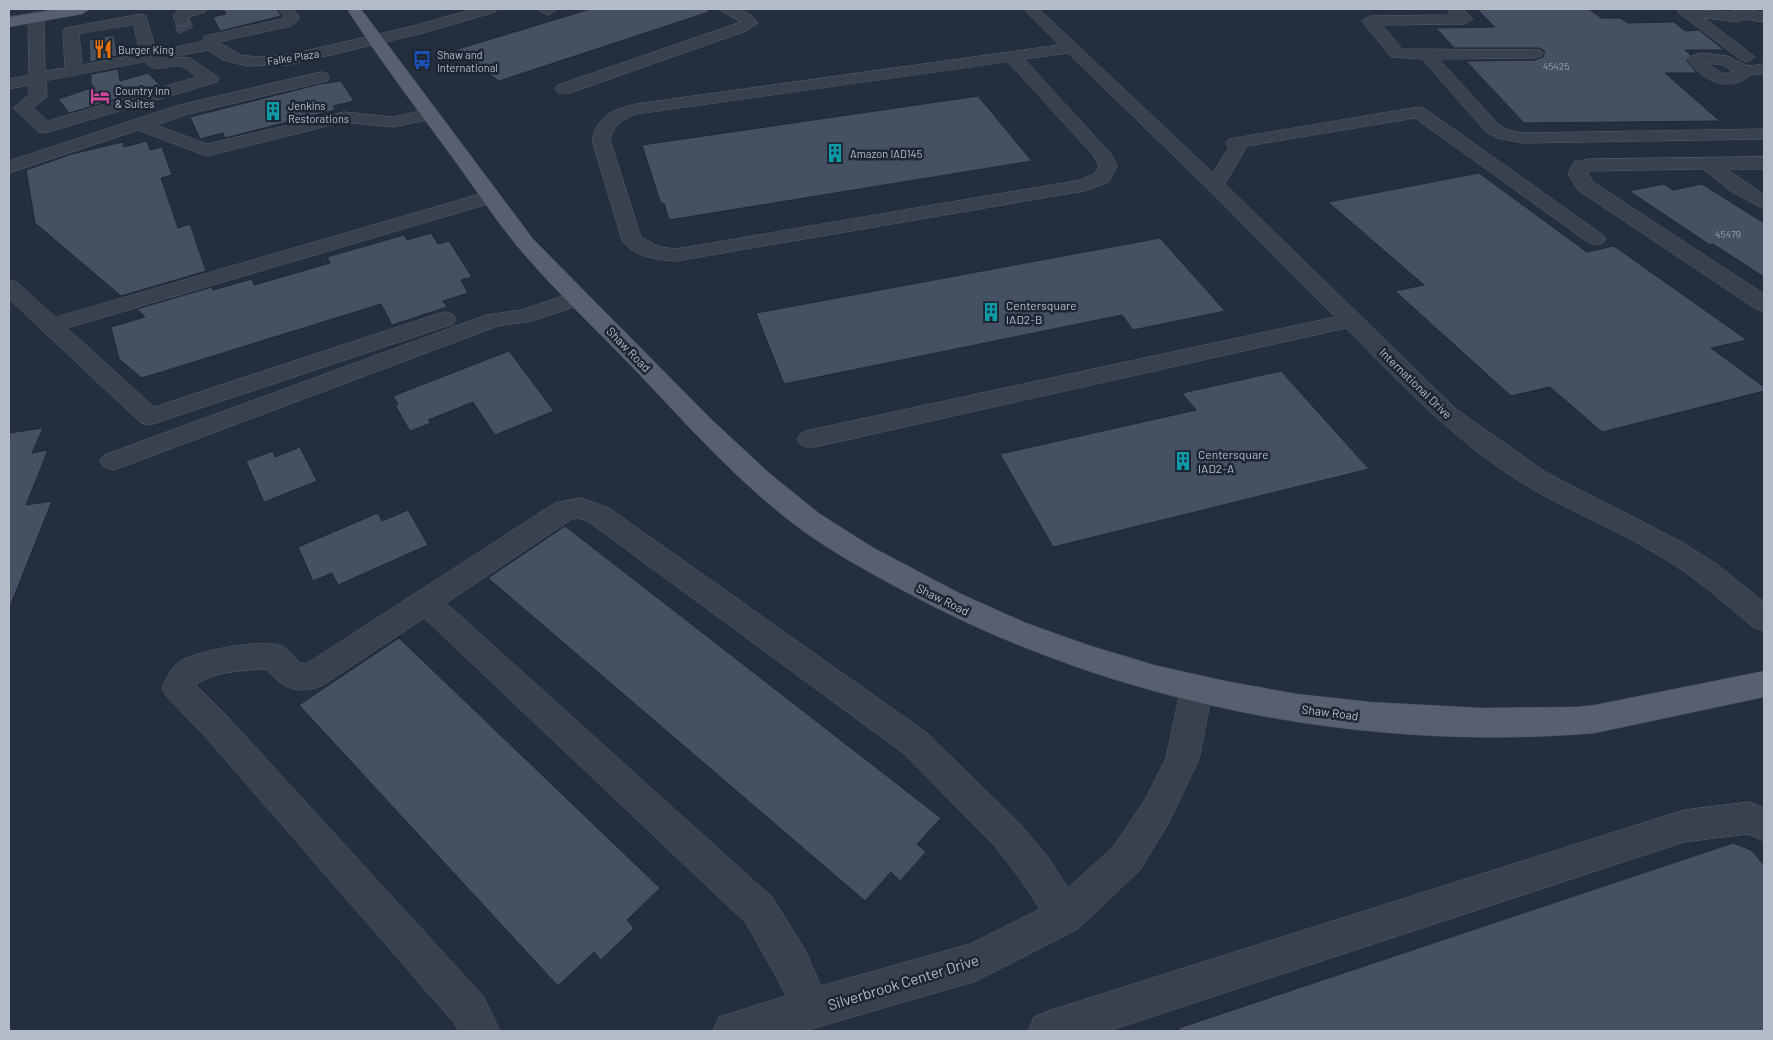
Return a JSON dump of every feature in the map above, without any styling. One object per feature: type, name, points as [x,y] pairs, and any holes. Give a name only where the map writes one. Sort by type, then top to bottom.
[{"type":"main road","points":[[9,11],[30,13],[82,9]]},
{"type":"main road","name":"Shaw Road","points":[[354,9],[510,224],[557,277],[712,436],[800,514],[858,552],[919,587],[987,620],[1046,644],[1126,670],[1197,688],[1297,708],[1386,718],[1473,722],[1566,722],[1594,719],[1764,684]]},
{"type":"main road","points":[[9,22],[30,13]]},
{"type":"street","points":[[200,9],[181,14],[184,27],[188,35],[195,36],[209,29]]},
{"type":"street","points":[[9,84],[38,78],[74,66],[150,55],[184,61],[211,78],[45,128],[22,108],[38,97],[150,55],[209,29],[286,23],[292,18],[286,9]]},
{"type":"street","points":[[375,40],[457,13],[490,9]]},
{"type":"street","points":[[564,89],[750,23],[745,17],[728,9]]},
{"type":"street","name":"International Drive","points":[[1031,9],[1215,185],[1447,415],[1466,431],[1538,480],[1670,548],[1706,571],[1764,620]]},
{"type":"street","points":[[1454,9],[1465,20],[1370,21],[1397,54],[1535,53]]},
{"type":"street","points":[[1679,9],[1764,17]]},
{"type":"street","points":[[1679,9],[1754,64]]},
{"type":"street","points":[[30,13],[38,78],[38,97]]},
{"type":"street","points":[[1738,16],[1764,31]]},
{"type":"street","points":[[1738,16],[1754,64],[1764,83]]},
{"type":"street","points":[[74,66],[85,51],[86,37],[98,31],[135,25],[138,26],[142,40],[150,55]]},
{"type":"street","name":"Falke Plaza","points":[[209,29],[229,58],[238,61],[267,62],[311,55],[375,40]]},
{"type":"street","points":[[1012,56],[1102,154],[1108,166],[1102,178],[1084,185],[676,254],[654,253],[632,240],[602,140],[602,128],[611,118],[636,109],[1012,56],[1071,48]]},
{"type":"street","points":[[1426,54],[1492,128],[1510,136],[1524,138],[1764,134]]},
{"type":"street","points":[[1702,58],[1723,60],[1738,66],[1754,64],[1729,79],[1715,76],[1696,60],[1702,58]]},
{"type":"street","points":[[9,167],[182,110],[321,77]]},
{"type":"street","points":[[1215,185],[1236,152],[1238,147],[1235,143],[1418,112],[1596,239]]},
{"type":"street","points":[[138,124],[206,150],[344,118],[392,122],[430,114]]},
{"type":"street","points":[[1764,163],[1588,165],[1581,166],[1578,174],[1585,186],[1764,304]]},
{"type":"street","points":[[1708,164],[1739,188],[1764,203]]},
{"type":"street","points":[[53,325],[491,197]]},
{"type":"street","points":[[9,287],[53,325],[70,346],[150,417],[448,336]]},
{"type":"street","points":[[113,461],[201,438],[448,336],[494,320],[524,316],[578,298]]},
{"type":"street","points":[[810,439],[1351,320]]},
{"type":"street","points":[[480,1031],[469,1010],[214,724],[178,688],[184,676],[193,670],[256,656],[273,656],[292,676],[311,677],[565,510],[581,508],[599,515],[915,743],[958,783],[1034,867],[1066,916]]},
{"type":"street","points":[[425,601],[759,910],[791,964],[811,1009]]},
{"type":"street","name":"Silverbrook Center Drive","points":[[733,1031],[976,962],[1066,916],[1127,858],[1157,811],[1182,760],[1197,688]]},
{"type":"street","points":[[1048,1031],[1684,826],[1750,818],[1764,825]]},
{"type":"building","points":[[223,9],[277,9],[281,16],[220,31],[213,17],[226,14]]},
{"type":"building","points":[[590,9],[708,9],[709,12],[499,81],[455,50]]},
{"type":"building","points":[[1477,9],[1589,9],[1601,18],[1621,18],[1627,23],[1674,22],[1685,31],[1699,30],[1724,50],[1685,50],[1691,55],[1687,61],[1697,73],[1665,73],[1720,121],[1524,123],[1466,61],[1535,60],[1543,57],[1545,52],[1541,48],[1454,48],[1436,28],[1495,27]]},
{"type":"building","name":"Burger King","points":[[114,35],[117,56],[90,62],[89,40]]},
{"type":"building","name":"Country Inn & Suites","points":[[118,69],[120,81],[148,73],[161,86],[69,113],[58,99],[94,87],[91,84],[91,74]]},
{"type":"building","name":"Jenkins Restorations","points":[[341,81],[354,101],[333,106],[335,110],[225,138],[223,133],[200,139],[190,117],[320,84]]},
{"type":"building","name":"Amazon IAD145","points":[[978,96],[1032,161],[669,220],[664,203],[661,204],[642,145]]},
{"type":"building","points":[[147,141],[150,150],[162,147],[172,175],[161,178],[178,228],[190,224],[206,271],[121,296],[35,223],[26,170],[72,154],[123,142],[124,147]]},
{"type":"building","points":[[1479,173],[1587,252],[1614,246],[1747,340],[1711,348],[1764,387],[1764,391],[1602,432],[1550,387],[1511,396],[1395,291],[1424,285],[1328,202]]},
{"type":"building","points":[[1664,184],[1673,190],[1702,184],[1764,223],[1764,277],[1713,244],[1710,245],[1629,191]]},
{"type":"building","points":[[431,233],[438,244],[449,241],[472,277],[461,280],[468,293],[443,301],[447,307],[392,325],[381,304],[142,378],[119,359],[111,327],[145,317],[137,309],[212,287],[213,290],[252,279],[254,285],[330,263],[327,257],[404,235],[407,240]]},
{"type":"building","name":"Centersquare IAD2-B","points":[[1160,238],[1225,311],[1133,330],[1122,315],[784,384],[756,313]]},
{"type":"building","points":[[509,351],[554,411],[495,435],[473,402],[428,420],[431,423],[410,431],[395,405],[398,404],[393,396]]},
{"type":"building","name":"Centersquare IAD2-A","points":[[1281,371],[1369,469],[1053,547],[1000,454],[1196,410],[1182,393]]},
{"type":"building","points":[[43,428],[32,453],[48,450],[26,505],[52,501],[9,609],[9,433]]},
{"type":"building","points":[[300,447],[317,481],[264,502],[246,461],[273,451],[275,457]]},
{"type":"building","points":[[408,510],[428,545],[338,585],[332,573],[313,581],[298,547],[378,513],[382,521]]},
{"type":"building","points":[[565,526],[941,818],[917,844],[926,852],[900,881],[891,872],[865,901],[488,578]]},
{"type":"building","points":[[399,638],[660,888],[627,920],[634,928],[601,960],[594,952],[558,986],[299,705]]},
{"type":"building","points":[[1733,843],[1751,850],[1764,865],[1764,1031],[1179,1031],[1179,1028]]},
{"type":"tunnel","points":[[182,22],[186,31]]},
{"type":"place","name":"Burger King","points":[[103,49]]},
{"type":"place","name":"Shaw and International","points":[[422,60]]},
{"type":"place","name":"Country Inn & Suites","points":[[100,96]]},
{"type":"place","name":"Jenkins Restorations","points":[[273,111]]},
{"type":"place","name":"Amazon IAD145","points":[[835,153]]},
{"type":"place","name":"Centersquare IAD2-B","points":[[991,312]]},
{"type":"place","name":"Centersquare IAD2-A","points":[[1183,461]]}]
